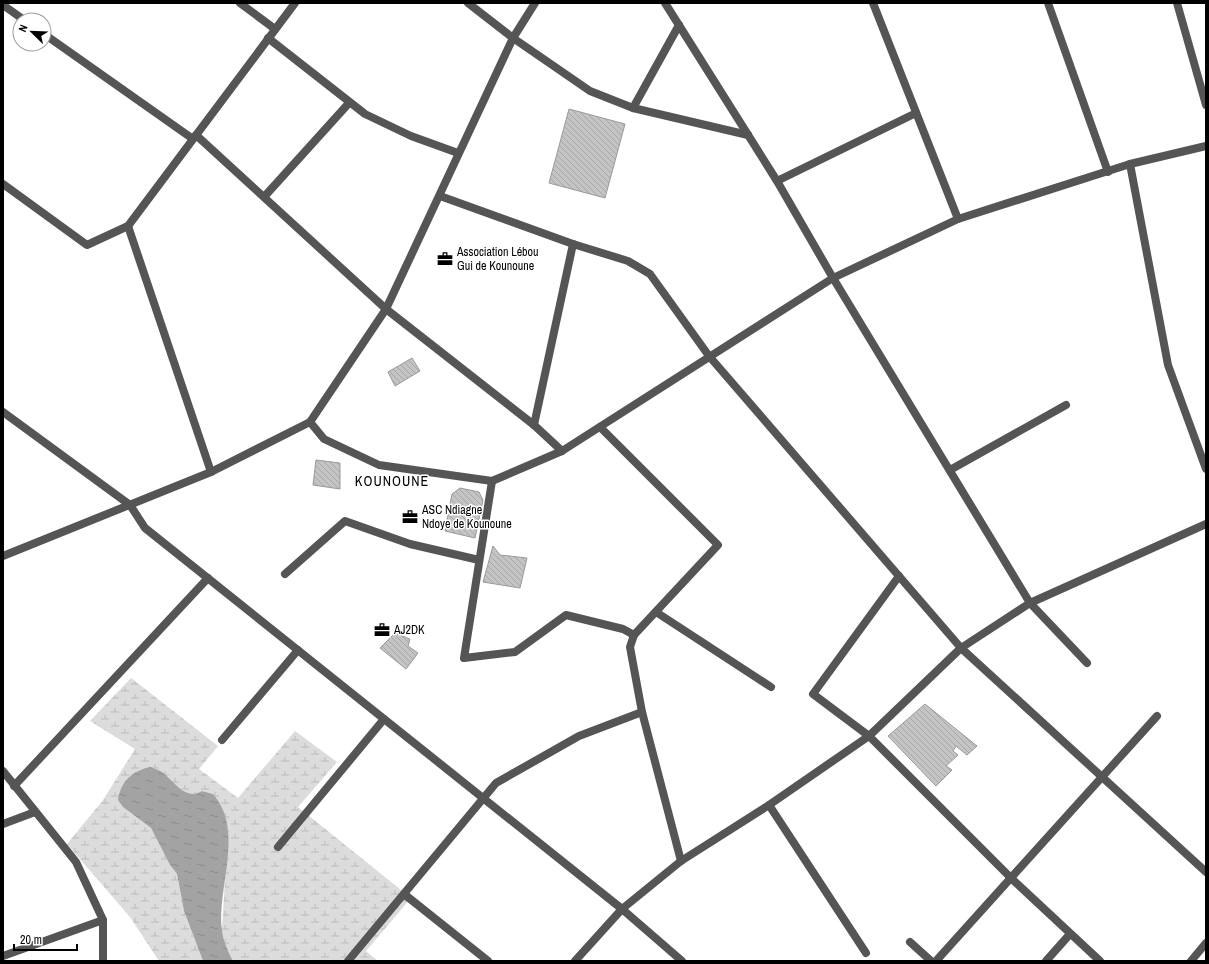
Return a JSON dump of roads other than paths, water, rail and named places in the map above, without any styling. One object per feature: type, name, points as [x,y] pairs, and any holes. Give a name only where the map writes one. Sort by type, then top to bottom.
[{"type":"street","points":[[240,3],[275,29]]},
{"type":"street","points":[[3,185],[87,245],[128,226],[295,3]]},
{"type":"street","points":[[468,3],[513,38],[590,91],[633,108],[748,135]]},
{"type":"street","points":[[3,556],[211,472],[310,422],[386,308],[513,38],[535,3]]},
{"type":"street","points":[[666,3],[777,181],[833,278],[1030,603],[1087,662]]},
{"type":"street","points":[[873,3],[958,219]]},
{"type":"street","points":[[1048,3],[1108,172]]},
{"type":"street","points":[[1177,3],[1206,105]]},
{"type":"street","points":[[3,5],[13,12]]},
{"type":"street","points":[[633,108],[679,25]]},
{"type":"street","points":[[268,38],[349,103],[380,122],[458,153]]},
{"type":"street","points":[[52,39],[194,137],[264,197],[386,308],[534,425],[562,451]]},
{"type":"street","points":[[264,197],[349,103]]},
{"type":"street","points":[[777,181],[916,113]]},
{"type":"street","points":[[310,422],[324,439],[379,465],[492,481],[562,451],[833,278],[958,219],[1130,164],[1206,146]]},
{"type":"street","points":[[1130,164],[1168,365],[1206,469]]},
{"type":"street","points":[[440,196],[573,244],[628,261],[650,274],[709,356],[961,648],[1206,872]]},
{"type":"street","points":[[128,226],[211,472]]},
{"type":"street","points":[[534,425],[573,244]]},
{"type":"street","points":[[950,470],[1066,405]]},
{"type":"street","points":[[3,412],[130,505],[145,528],[622,908],[682,961]]},
{"type":"street","points":[[600,427],[718,545],[634,635],[630,647],[642,712],[681,861]]},
{"type":"street","points":[[492,481],[464,658],[515,652],[566,615],[624,628],[634,635]]},
{"type":"street","points":[[285,574],[345,522],[410,544],[479,560]]},
{"type":"street","points":[[575,961],[622,908],[681,861],[769,805],[869,736],[961,648],[1030,603],[1206,524]]},
{"type":"street","points":[[899,576],[813,694],[869,736],[1011,878],[1100,961]]},
{"type":"street","points":[[14,786],[208,578]]},
{"type":"street","points":[[656,612],[771,687]]},
{"type":"street","points":[[222,740],[298,650]]},
{"type":"street","points":[[348,961],[496,783],[579,736],[642,712]]},
{"type":"street","points":[[936,961],[1157,716]]},
{"type":"street","points":[[278,847],[384,719]]},
{"type":"street","points":[[3,771],[76,862],[103,920],[103,961]]},
{"type":"street","points":[[769,805],[866,954]]},
{"type":"street","points":[[3,824],[35,812]]},
{"type":"street","points":[[404,894],[488,961]]},
{"type":"street","points":[[3,956],[103,920]]},
{"type":"street","points":[[1046,961],[1070,934]]},
{"type":"street","points":[[910,942],[931,961]]},
{"type":"street","points":[[1191,961],[1206,943]]},
{"type":"water","points":[[150,767],[162,772],[185,792],[190,794],[202,791],[213,794],[222,808],[227,825],[229,842],[221,913],[222,929],[225,942],[233,961],[203,961],[184,911],[177,874],[170,865],[151,828],[123,807],[118,800],[119,793],[128,778],[138,771]]},
{"type":"place","name":"Association Lébou Gui de Kounoune","points":[[445,259]]},
{"type":"place","name":"ASC Ndiagne Ndoye de Kounoune","points":[[410,517]]},
{"type":"place","name":"AJ2DK","points":[[382,630]]},
{"type":"district","name":"KOUNOUNE","points":[[392,481]]}]
